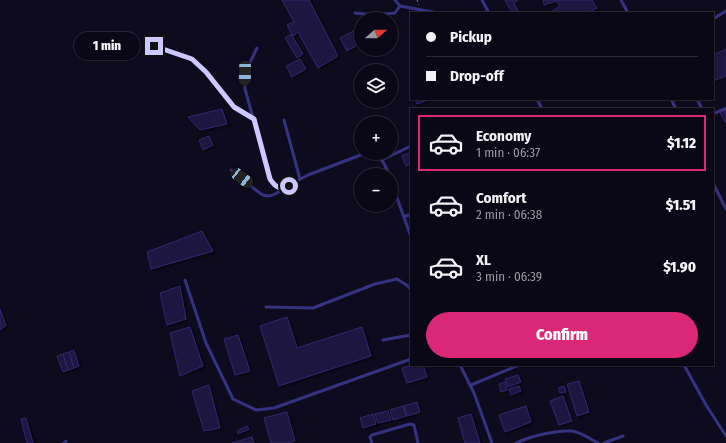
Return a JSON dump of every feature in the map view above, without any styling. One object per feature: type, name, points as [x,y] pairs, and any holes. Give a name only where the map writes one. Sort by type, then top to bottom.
[{"type":"lane","points":[[395,0],[400,6],[433,12]]},
{"type":"lane","points":[[482,0],[488,12]]},
{"type":"lane","points":[[623,0],[628,12]]},
{"type":"lane","points":[[396,12],[400,6]]},
{"type":"lane","points":[[714,18],[726,12]]},
{"type":"lane","points":[[146,44],[192,59],[206,72],[234,107],[254,119]]},
{"type":"lane","points":[[257,48],[245,73],[245,89],[270,179],[278,188],[283,188]]},
{"type":"lane","points":[[714,114],[726,108]]},
{"type":"lane","points":[[284,120],[300,179]]},
{"type":"lane","points":[[398,152],[410,146]]},
{"type":"lane","points":[[231,170],[264,195],[272,195],[278,193],[283,188],[300,179],[354,158]]},
{"type":"lane","points":[[382,160],[386,168]]},
{"type":"lane","points":[[714,185],[726,209]]},
{"type":"lane","points":[[398,200],[410,234]]},
{"type":"lane","points":[[404,217],[410,214]]},
{"type":"lane","points":[[266,307],[313,308],[375,284],[396,279],[410,289]]},
{"type":"lane","points":[[185,280],[206,343],[233,399],[256,410],[274,408],[410,359]]},
{"type":"lane","points":[[383,340],[410,335]]},
{"type":"lane","points":[[461,366],[471,385],[492,443]]},
{"type":"lane","points":[[471,385],[517,366]]},
{"type":"lane","points":[[685,366],[706,405],[726,436]]},
{"type":"lane","points":[[372,443],[370,437],[372,435],[410,424],[414,425],[418,443]]},
{"type":"lane","points":[[516,443],[542,434],[572,431],[598,443]]},
{"type":"lane","points":[[604,443],[623,436]]},
{"type":"water","points":[[128,30],[134,32],[137,37],[136,43],[128,45],[128,55],[122,45],[124,34]]},
{"type":"building","points":[[282,0],[309,0],[338,56],[318,68],[298,32],[293,36],[287,25],[294,22]]},
{"type":"building","points":[[505,0],[518,0],[514,3],[518,11],[511,12]]},
{"type":"building","points":[[543,0],[592,0],[597,8],[589,12],[551,12],[560,6],[556,1],[544,5]]},
{"type":"building","points":[[354,31],[354,47],[347,51],[340,38]]},
{"type":"building","points":[[291,34],[303,54],[297,58],[285,38]]},
{"type":"building","points":[[726,49],[726,76],[714,81],[714,55]]},
{"type":"building","points":[[300,59],[306,69],[292,77],[286,66]]},
{"type":"building","points":[[415,100],[427,100],[417,104]]},
{"type":"building","points":[[222,109],[227,124],[200,130],[188,117]]},
{"type":"building","points":[[726,110],[726,123],[720,113]]},
{"type":"building","points":[[209,136],[213,145],[203,150],[199,140]]},
{"type":"building","points":[[410,152],[410,164],[406,166],[402,156]]},
{"type":"building","points":[[202,231],[213,251],[151,269],[147,252]]},
{"type":"building","points":[[180,286],[186,319],[167,325],[160,293]]},
{"type":"building","points":[[0,309],[6,326],[0,330]]},
{"type":"building","points":[[287,317],[297,348],[362,327],[371,356],[279,386],[260,326]]},
{"type":"building","points":[[190,327],[203,366],[180,376],[170,333]]},
{"type":"building","points":[[238,335],[250,371],[235,375],[224,339]]},
{"type":"building","points":[[74,350],[79,366],[74,368],[69,352]]},
{"type":"building","points":[[69,352],[74,368],[68,370],[63,354]]},
{"type":"building","points":[[63,354],[68,370],[63,372],[57,356]]},
{"type":"building","points":[[410,366],[423,366],[427,377],[407,383],[402,368]]},
{"type":"building","points":[[518,375],[521,382],[508,387],[505,379]]},
{"type":"building","points":[[579,381],[589,412],[577,416],[567,384]]},
{"type":"building","points":[[505,382],[507,390],[501,392],[499,384]]},
{"type":"building","points":[[209,385],[220,428],[204,431],[192,391]]},
{"type":"building","points":[[519,386],[521,391],[511,395],[509,389]]},
{"type":"building","points":[[564,386],[566,392],[560,393],[558,388]]},
{"type":"building","points":[[563,396],[572,421],[559,425],[550,401]]},
{"type":"building","points":[[417,402],[420,412],[407,416],[404,406]]},
{"type":"building","points":[[403,406],[406,416],[393,420],[390,410]]},
{"type":"building","points":[[526,406],[531,422],[505,432],[499,415]]},
{"type":"building","points":[[388,411],[391,420],[378,423],[375,414]]},
{"type":"building","points":[[287,412],[295,441],[288,443],[271,443],[264,418]]},
{"type":"building","points":[[373,414],[376,424],[363,428],[360,418]]},
{"type":"building","points":[[471,414],[480,443],[465,443],[458,418]]},
{"type":"building","points":[[26,418],[33,443],[27,443],[21,419]]},
{"type":"building","points":[[247,426],[249,429],[238,434],[237,431]]},
{"type":"building","points":[[252,437],[254,443],[232,443]]},
{"type":"route","points":[[154,46],[192,59],[206,72],[234,107],[254,119],[270,179],[278,188],[289,186]]}]
